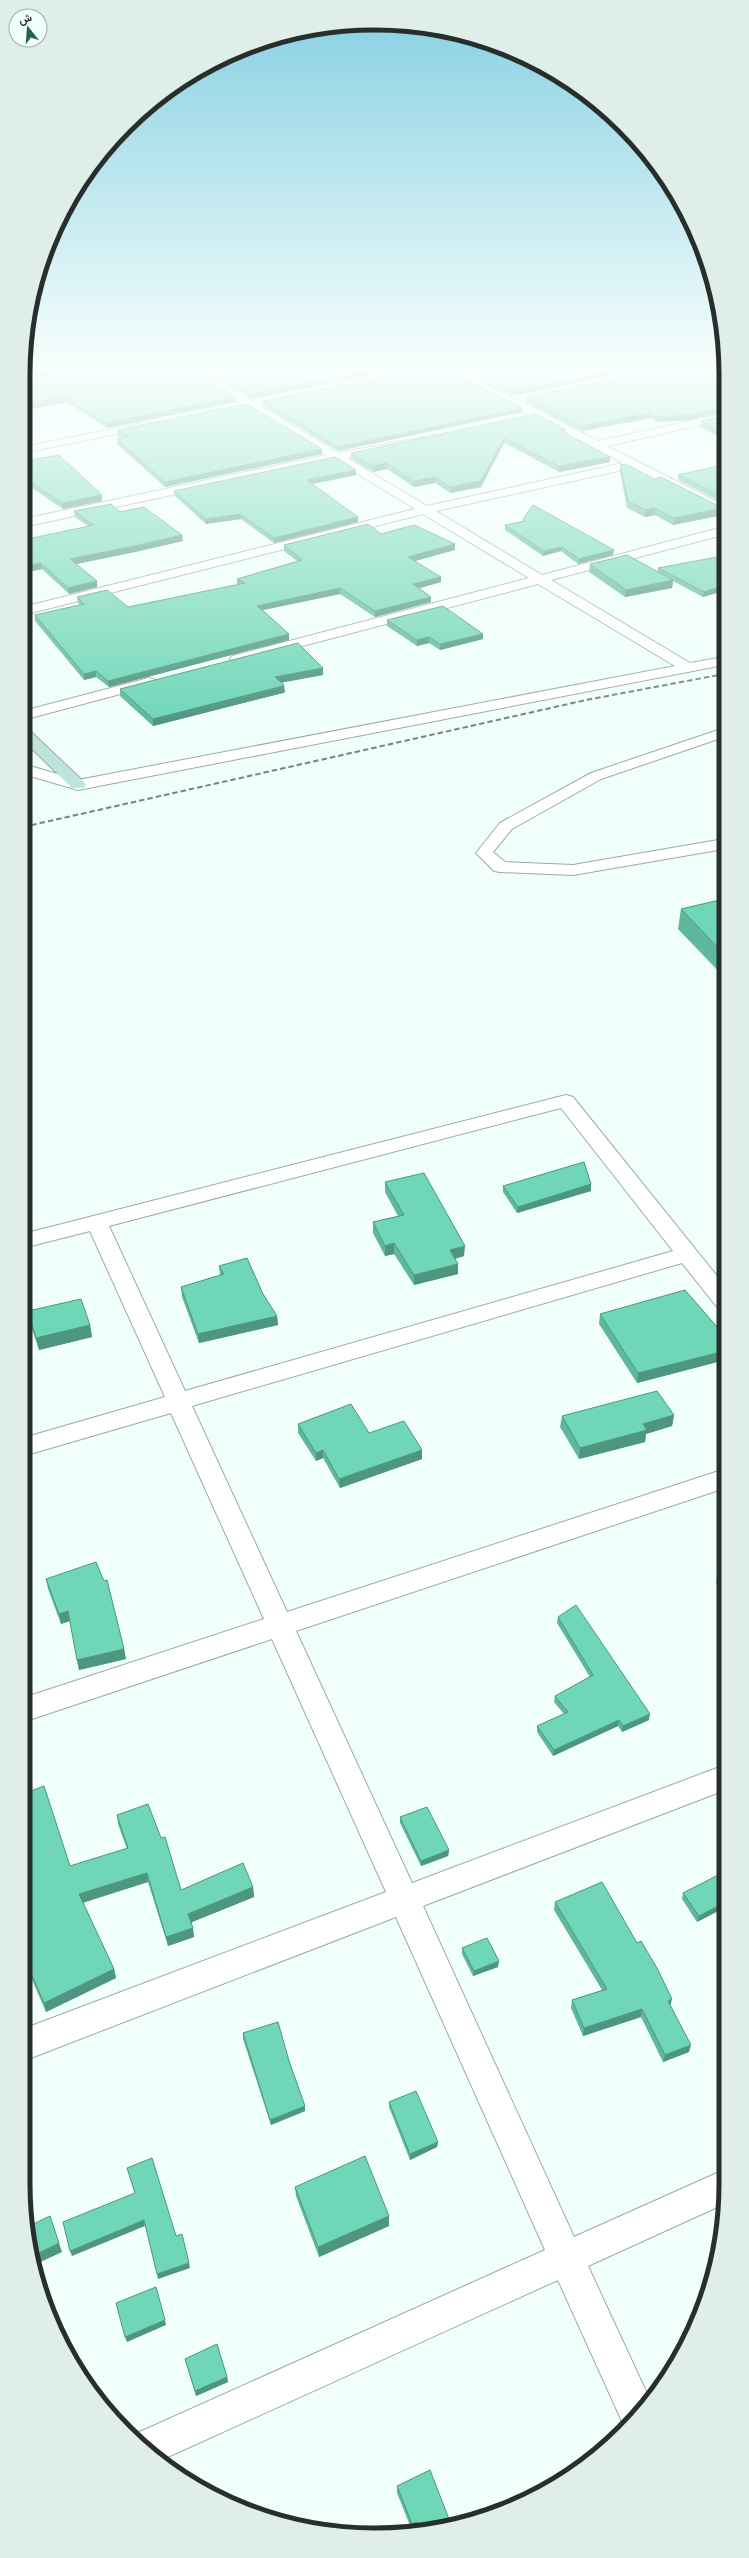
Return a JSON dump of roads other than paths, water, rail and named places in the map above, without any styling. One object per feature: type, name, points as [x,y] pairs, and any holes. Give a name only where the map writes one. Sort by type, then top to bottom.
[{"type":"street","points":[[30,521],[198,485]]},
{"type":"street","points":[[384,485],[688,668]]},
{"type":"street","points":[[30,609],[425,510],[537,485]]},
{"type":"street","points":[[676,485],[719,508]]},
{"type":"street","points":[[709,502],[719,499]]},
{"type":"street","points":[[223,662],[719,532]]},
{"type":"street","points":[[30,771],[78,785],[719,662]]},
{"type":"street","points":[[30,714],[162,679]]},
{"type":"street","points":[[719,734],[596,776],[506,826],[484,852],[500,868],[574,870],[719,845]]},
{"type":"street","points":[[30,739],[78,785]]},
{"type":"street","points":[[30,1239],[566,1101],[719,1294]]},
{"type":"street","points":[[97,1222],[635,2410]]},
{"type":"street","points":[[30,1444],[687,1254]]},
{"type":"street","points":[[30,1708],[719,1480]]},
{"type":"street","points":[[30,2042],[719,1779]]},
{"type":"street","points":[[151,2446],[719,2189]]},
{"type":"railway","points":[[30,825],[586,700],[719,675]]}]
